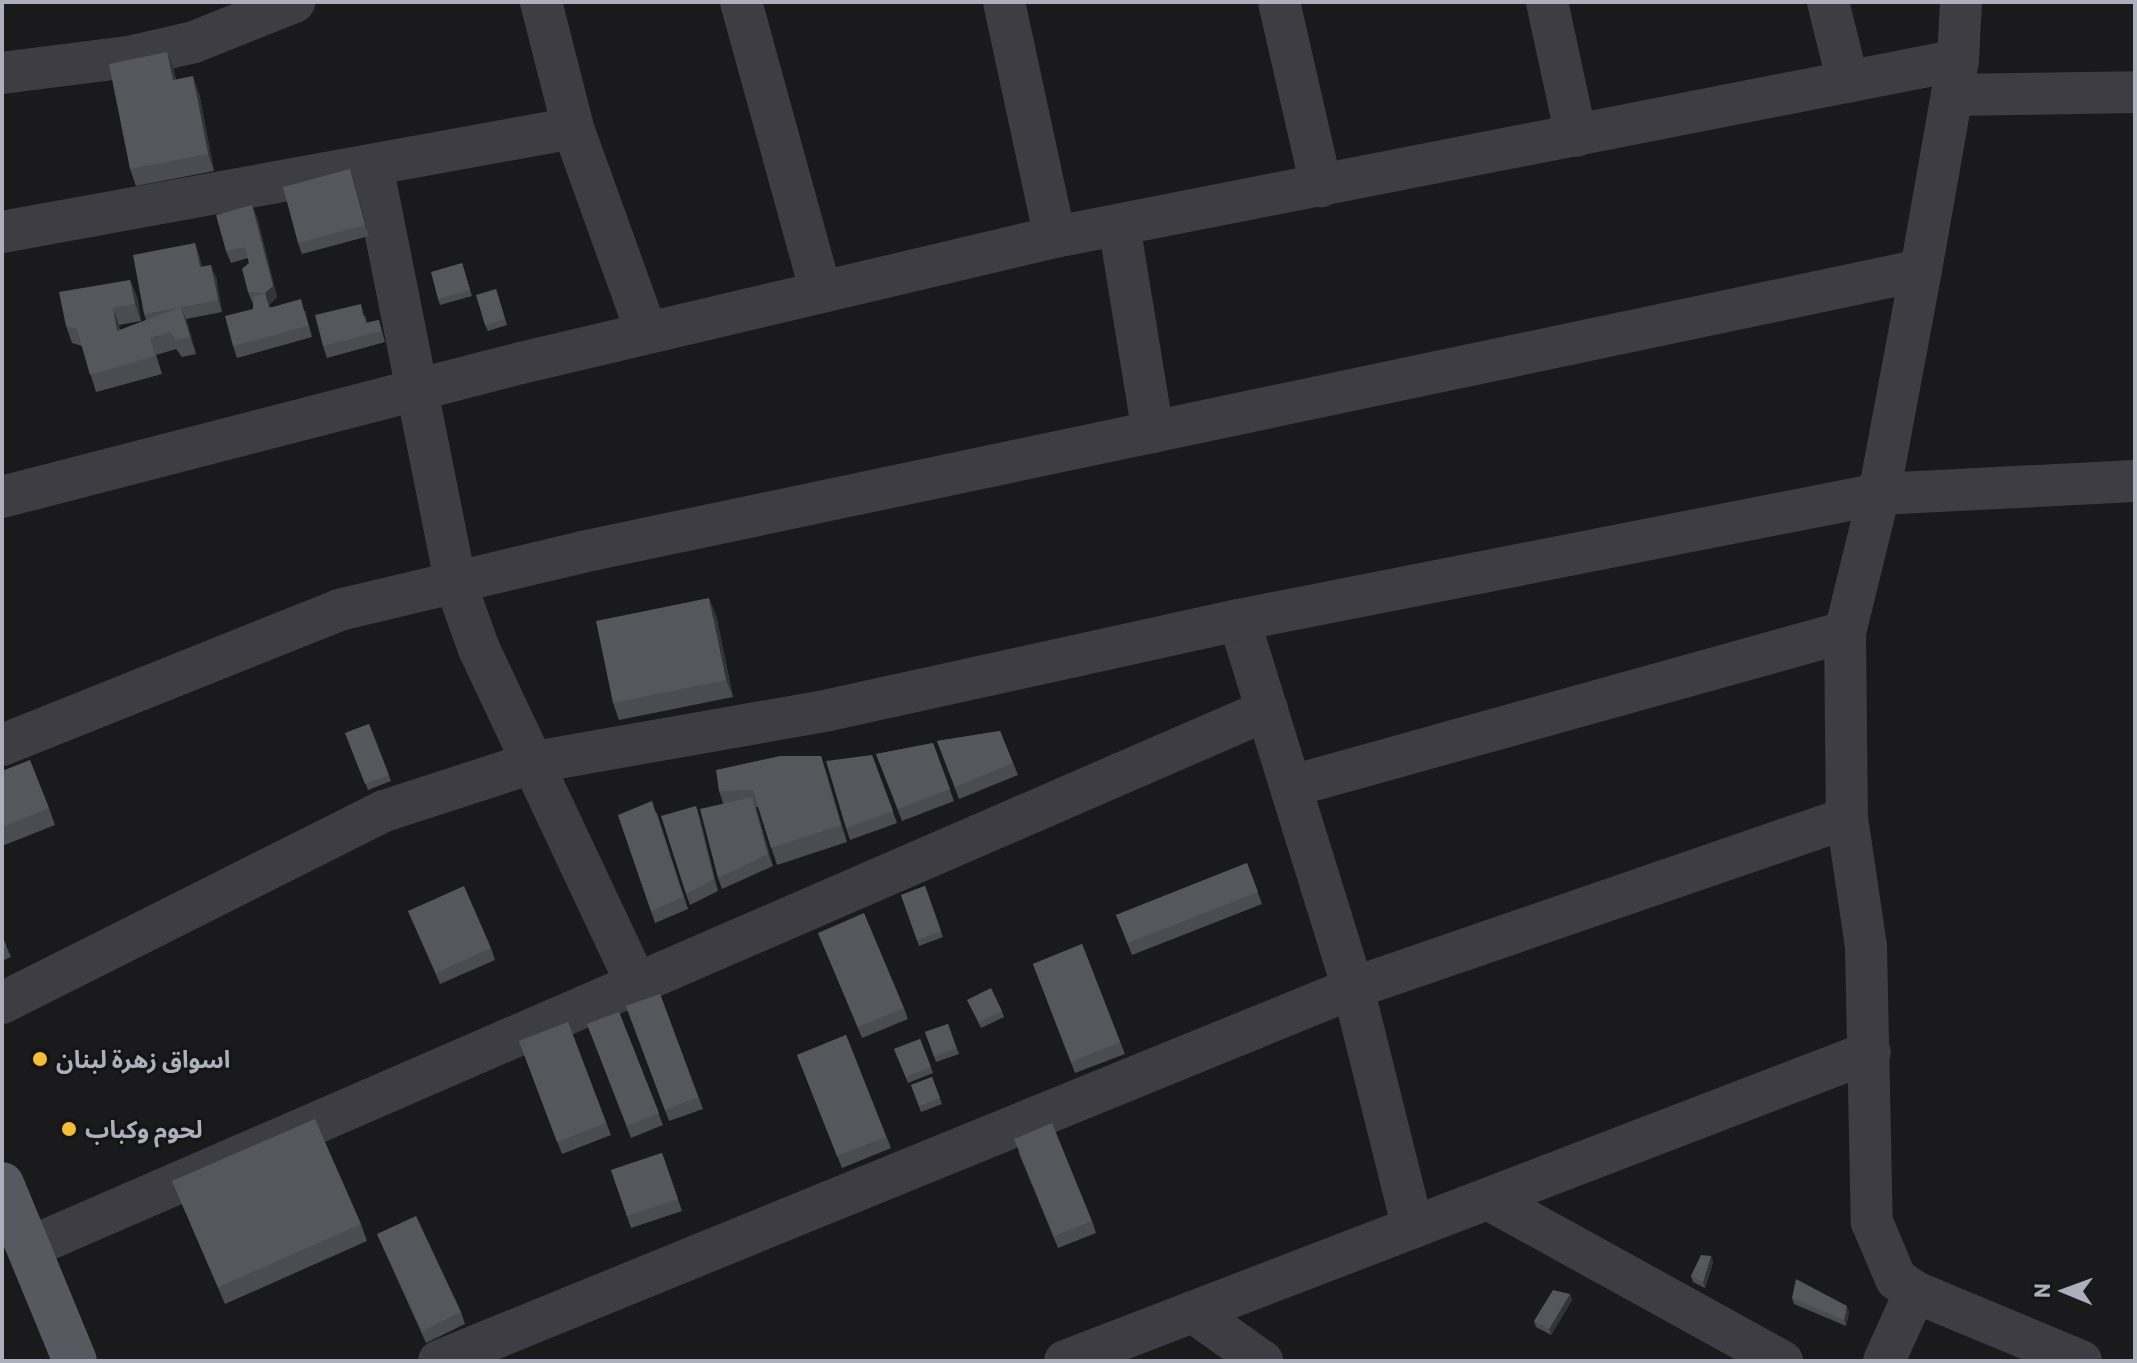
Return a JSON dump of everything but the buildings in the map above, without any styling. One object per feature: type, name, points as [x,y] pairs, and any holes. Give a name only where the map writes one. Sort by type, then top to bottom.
[{"type":"main road","points":[[2,1184],[75,1361]]},
{"type":"street","points":[[2,73],[129,57],[194,42],[244,12],[294,2]]},
{"type":"street","points":[[541,2],[573,128],[647,333]]},
{"type":"street","points":[[741,2],[821,292]]},
{"type":"street","points":[[1004,2],[1055,237]]},
{"type":"street","points":[[1279,2],[1321,186]]},
{"type":"street","points":[[1547,2],[1576,136]]},
{"type":"street","points":[[1828,2],[1848,82]]},
{"type":"street","points":[[1961,2],[1955,78],[1921,270],[1879,494],[1845,632],[1847,818],[1866,946],[1872,1222],[1896,1279],[1915,1292],[2081,1361]]},
{"type":"street","points":[[2,497],[647,333],[1055,237],[1848,82],[1955,78],[2135,92]]},
{"type":"street","points":[[2,232],[573,128]]},
{"type":"street","points":[[372,165],[455,582],[479,649],[535,762],[638,987]]},
{"type":"street","points":[[1119,225],[1153,432]]},
{"type":"street","points":[[2,745],[339,610],[455,582],[1921,270]]},
{"type":"street","points":[[2,1003],[384,811],[535,762],[829,710],[1239,620],[1879,494],[2135,481]]},
{"type":"street","points":[[1239,620],[1353,988],[1413,1228]]},
{"type":"street","points":[[1292,786],[1845,632]]},
{"type":"street","points":[[28,1248],[638,987],[1267,710]]},
{"type":"street","points":[[439,1361],[1353,988],[1847,818]]},
{"type":"street","points":[[1065,1361],[1870,1052]]},
{"type":"street","points":[[1488,1199],[1782,1361]]},
{"type":"street","points":[[1884,1361],[1915,1292]]},
{"type":"street","points":[[1193,1312],[1262,1361]]},
{"type":"place","name":"اسواق زهرة لبنان","points":[[40,1059]]},
{"type":"place","name":"لحوم وكباب","points":[[69,1129]]}]
